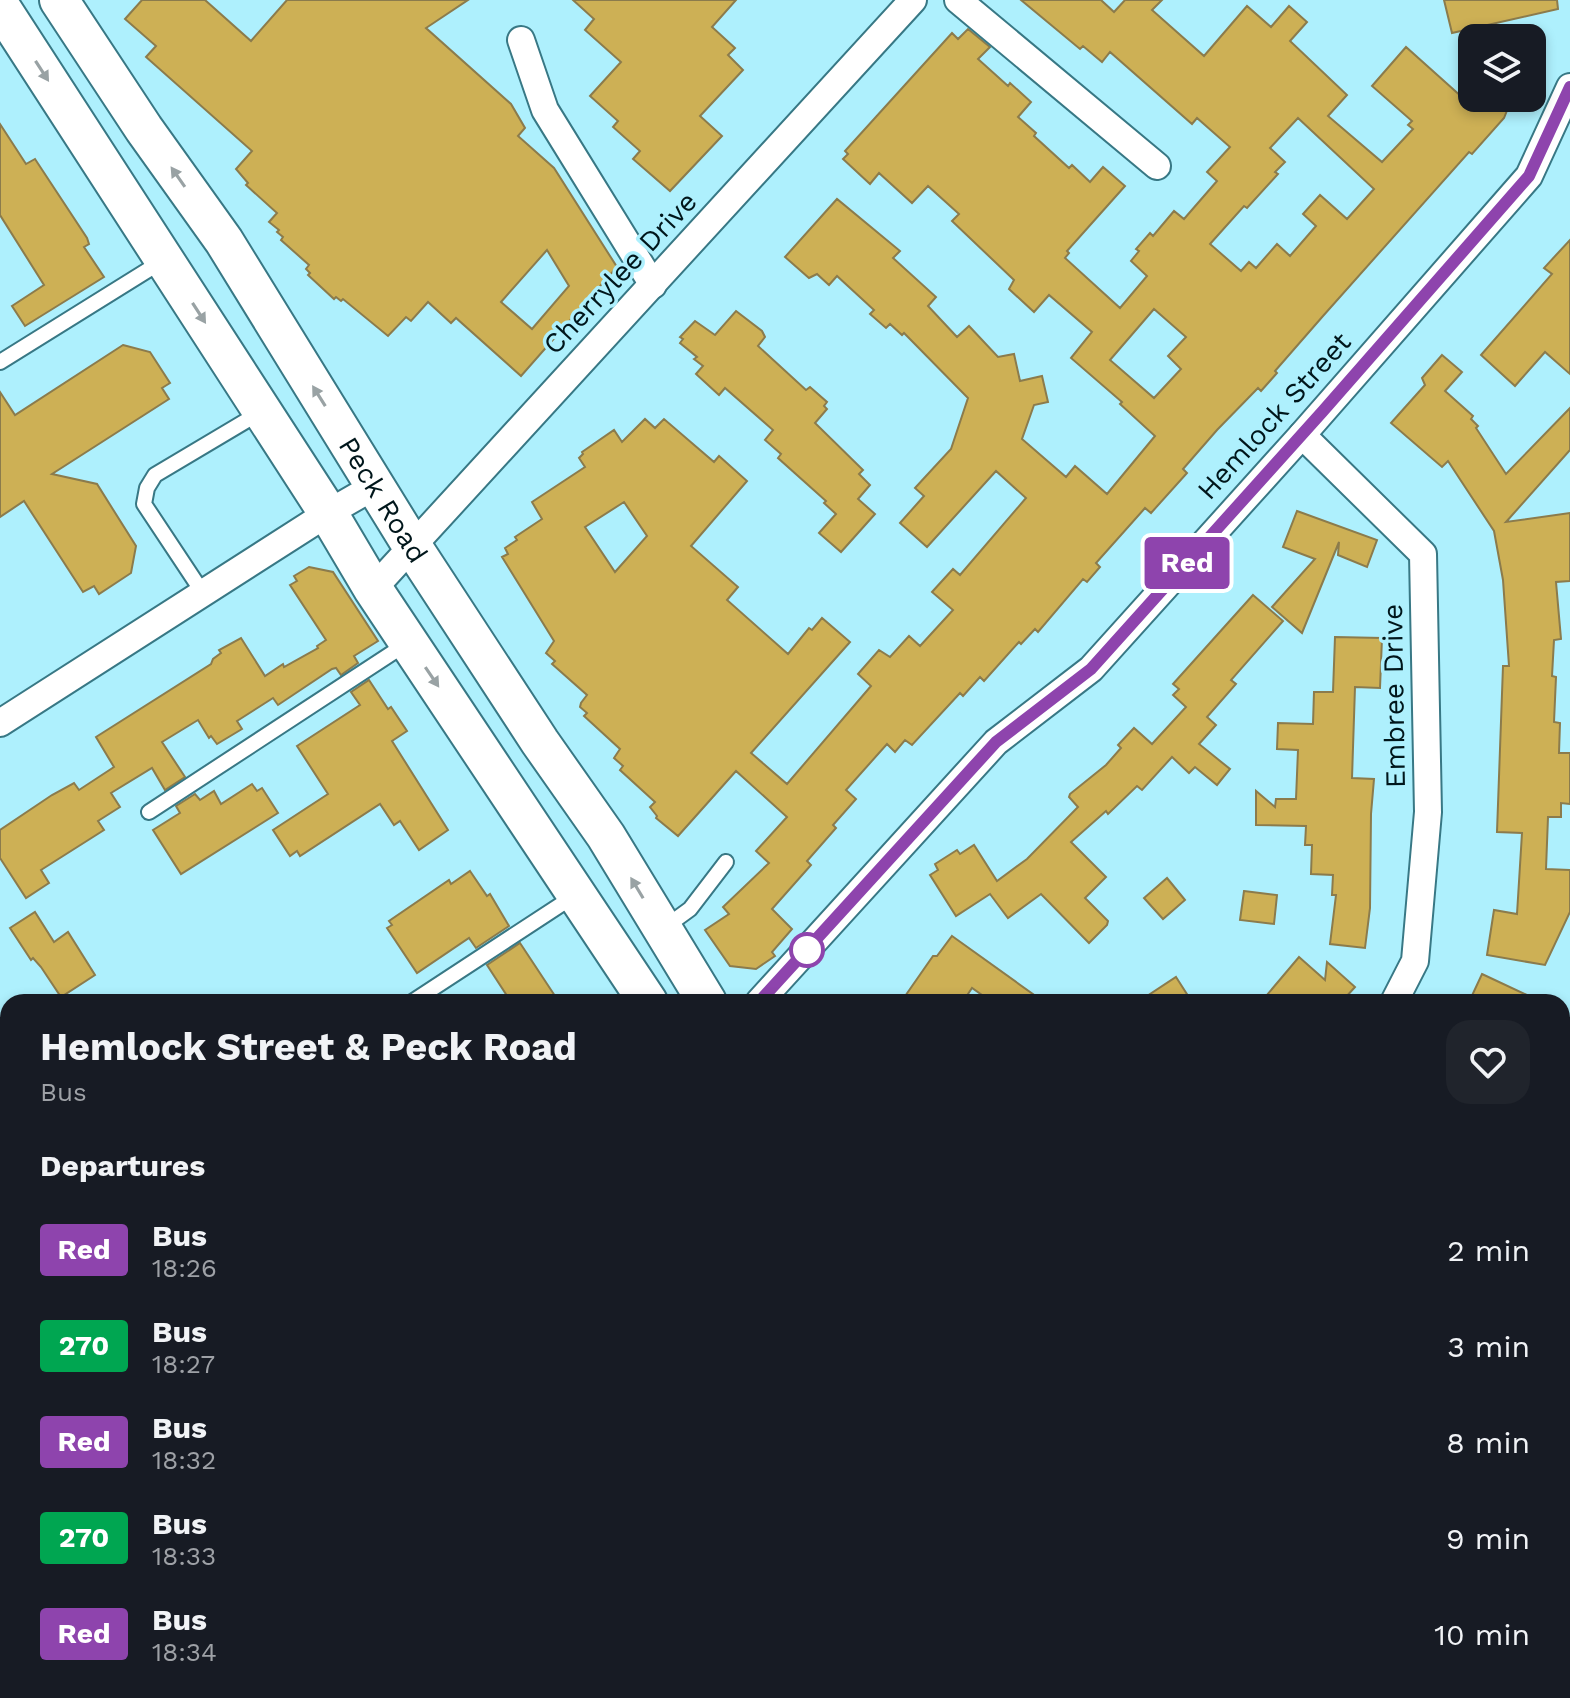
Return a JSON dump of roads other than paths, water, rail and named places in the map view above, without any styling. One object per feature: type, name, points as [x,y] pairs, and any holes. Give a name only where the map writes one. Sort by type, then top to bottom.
[{"type":"main road","name":"Peck Road","points":[[59,0],[136,117],[224,241],[412,546],[540,742],[606,836],[702,994]]},
{"type":"main road","name":"Peck Road","points":[[0,6],[328,513],[373,589],[643,994]]},
{"type":"street","name":"Cherrylee Drive","points":[[373,589],[913,0]]},
{"type":"street","points":[[958,0],[1157,166]]},
{"type":"street","points":[[521,40],[545,110],[653,285]]},
{"type":"street","name":"Hemlock Street","points":[[766,994],[996,742],[1091,669],[1302,435],[1529,176],[1570,87]]},
{"type":"street","name":"Embree Drive","points":[[1302,435],[1423,554],[1428,812],[1415,961],[1398,994]]},
{"type":"street","points":[[0,723],[375,486]]},
{"type":"lane","points":[[0,362],[164,260]]},
{"type":"lane","points":[[203,593],[144,504],[147,488],[155,475],[262,411]]},
{"type":"lane","points":[[149,812],[409,642]]},
{"type":"lane","points":[[662,929],[690,909],[726,862]]},
{"type":"lane","points":[[424,994],[577,894]]}]
